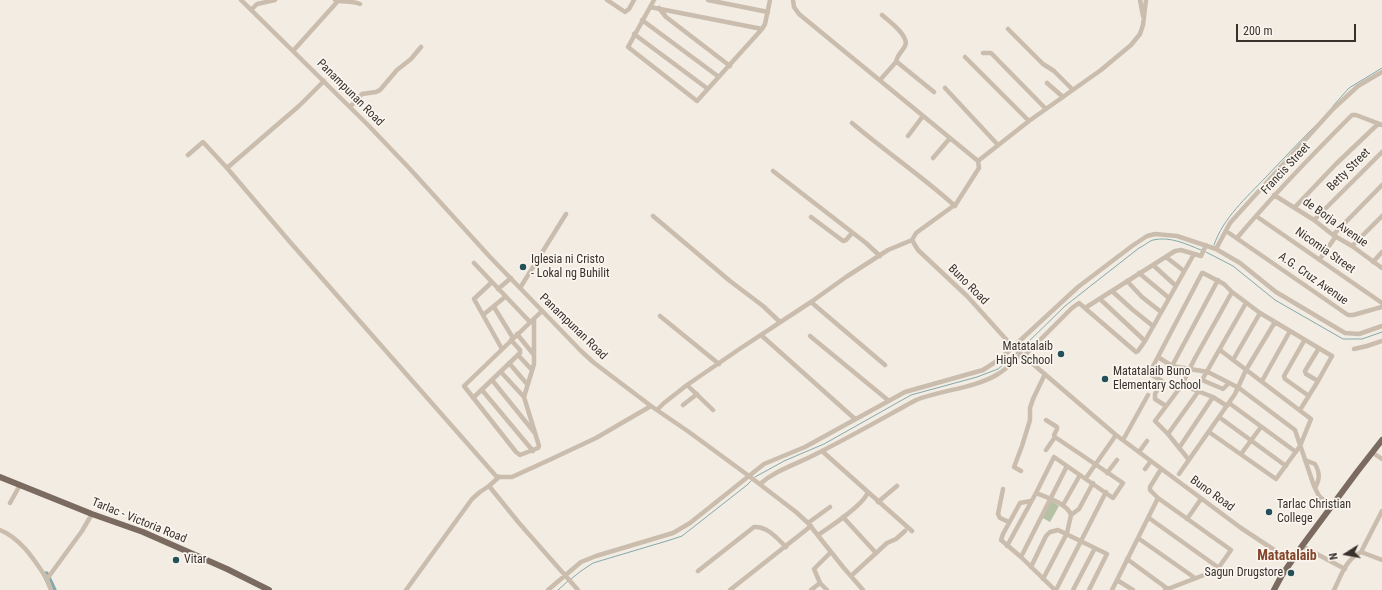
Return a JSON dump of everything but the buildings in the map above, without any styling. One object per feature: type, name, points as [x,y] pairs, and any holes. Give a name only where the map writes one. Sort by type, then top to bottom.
[{"type":"main road","points":[[1274,590],[1291,561],[1382,440]]},
{"type":"main road","name":"Tarlac - Victoria Road","points":[[0,477],[92,514],[143,532],[268,590]]},
{"type":"street","name":"Panampunan Road","points":[[241,0],[294,51],[410,169],[567,338],[593,362],[651,406],[760,484],[810,525],[863,590]]},
{"type":"street","points":[[251,10],[257,4],[275,0]]},
{"type":"street","points":[[294,51],[337,1],[348,0],[360,4]]},
{"type":"street","points":[[607,0],[625,12],[629,9],[634,0]]},
{"type":"street","points":[[654,0],[634,34],[628,48],[697,101],[762,29],[765,24],[770,0]]},
{"type":"street","points":[[708,0],[768,12]]},
{"type":"street","points":[[657,410],[687,385],[846,277],[903,243],[912,240],[916,233],[954,206],[979,168],[978,160],[799,14],[794,7],[793,0]]},
{"type":"street","points":[[1140,0],[1144,20]]},
{"type":"street","points":[[978,160],[1029,121],[1101,70],[1131,45],[1140,34],[1144,20],[1146,0]]},
{"type":"street","points":[[650,7],[762,29]]},
{"type":"street","points":[[659,8],[666,17],[730,66]]},
{"type":"street","points":[[880,80],[896,62],[898,56],[906,45],[899,30],[882,15]]},
{"type":"street","points":[[642,20],[719,77]]},
{"type":"street","points":[[1008,29],[1040,61],[1054,71],[1073,90]]},
{"type":"street","points":[[634,34],[708,89]]},
{"type":"street","points":[[350,107],[362,94],[380,90],[397,70],[411,59],[421,47]]},
{"type":"street","points":[[983,52],[991,53],[1046,109]]},
{"type":"street","points":[[965,57],[1029,121]]},
{"type":"street","points":[[896,62],[900,63],[934,92]]},
{"type":"street","points":[[1216,249],[1230,223],[1333,109],[1358,86],[1382,72]]},
{"type":"street","points":[[227,168],[294,111],[324,81]]},
{"type":"street","points":[[1047,83],[1063,97]]},
{"type":"street","points":[[945,88],[998,145]]},
{"type":"street","name":"Francis Street","points":[[1237,238],[1274,195],[1352,115],[1356,115],[1380,125]]},
{"type":"street","points":[[908,136],[923,116]]},
{"type":"street","points":[[852,123],[915,172],[954,206]]},
{"type":"street","points":[[1295,207],[1336,164],[1380,125]]},
{"type":"street","points":[[933,158],[950,138]]},
{"type":"street","points":[[188,155],[203,142],[496,476],[512,477],[596,438],[651,406]]},
{"type":"street","name":"Betty Street","points":[[1314,220],[1382,152]]},
{"type":"street","points":[[773,171],[866,243],[880,256]]},
{"type":"street","points":[[1320,259],[1334,236],[1382,185]]},
{"type":"street","name":"de Borja Avenue","points":[[1274,195],[1295,207],[1334,236],[1352,246],[1382,268]]},
{"type":"street","points":[[520,288],[566,214]]},
{"type":"street","points":[[653,216],[730,281],[764,306],[780,322]]},
{"type":"street","name":"Nicomia Street","points":[[1256,216],[1382,303]]},
{"type":"street","points":[[1352,246],[1382,216]]},
{"type":"street","points":[[811,217],[845,241],[852,232]]},
{"type":"street","name":"A.G. Cruz Avenue","points":[[1229,233],[1348,315],[1382,307]]},
{"type":"street","points":[[548,590],[567,578],[575,566],[587,559],[656,539],[680,530],[752,478],[764,464],[805,447],[909,390],[983,370],[994,364],[1078,287],[1147,236],[1155,234],[1177,236],[1206,247],[1216,249],[1240,263],[1276,292],[1345,333],[1354,334],[1382,326]]},
{"type":"street","name":"Buno Road","points":[[912,240],[918,250],[967,296],[1022,355],[1116,435],[1262,542],[1291,561]]},
{"type":"street","points":[[1086,308],[1139,273],[1178,250],[1201,256],[1206,247]]},
{"type":"street","points":[[1372,262],[1382,252]]},
{"type":"street","points":[[760,484],[782,469],[822,451],[916,400],[993,377],[1010,366],[1076,304],[1081,304],[1122,341],[1136,352],[1138,351],[1194,254]]},
{"type":"street","points":[[1166,257],[1184,271]]},
{"type":"street","points":[[474,263],[530,322]]},
{"type":"street","points":[[1153,265],[1176,286]]},
{"type":"street","points":[[1139,273],[1169,298]]},
{"type":"street","points":[[1166,406],[1155,398],[1155,394],[1162,381],[1150,373],[1202,273],[1218,280],[1260,313],[1332,356],[1300,410]]},
{"type":"street","points":[[498,289],[511,278]]},
{"type":"street","points":[[1172,366],[1218,280]]},
{"type":"street","points":[[1127,281],[1142,297],[1161,312]]},
{"type":"street","points":[[492,282],[474,299],[502,348]]},
{"type":"street","points":[[1112,291],[1132,310],[1153,326]]},
{"type":"street","points":[[1189,460],[1168,434],[1155,422],[1182,385],[1232,292]]},
{"type":"street","points":[[483,315],[505,297]]},
{"type":"street","points":[[1100,300],[1145,341]]},
{"type":"street","points":[[811,302],[884,365]]},
{"type":"street","points":[[1229,383],[1223,389],[1202,380],[1208,372],[1246,303]]},
{"type":"street","points":[[473,398],[520,352],[494,306]]},
{"type":"street","points":[[501,372],[524,397],[539,446],[533,451],[518,454],[464,386],[542,311]]},
{"type":"street","points":[[1233,360],[1260,313]]},
{"type":"street","points":[[660,316],[719,364]]},
{"type":"street","points":[[524,397],[534,364],[534,319]]},
{"type":"street","points":[[1179,474],[1228,405],[1246,370],[1275,322]]},
{"type":"street","points":[[1262,381],[1290,331]]},
{"type":"street","points":[[517,334],[534,354]]},
{"type":"street","points":[[761,335],[855,419]]},
{"type":"street","points":[[810,336],[889,401]]},
{"type":"street","points":[[1304,340],[1284,376],[1285,379],[1309,396]]},
{"type":"street","points":[[1354,349],[1382,341]]},
{"type":"street","points":[[1318,381],[1306,374],[1305,371],[1319,348]]},
{"type":"street","points":[[1210,432],[1276,479],[1300,446],[1311,419],[1220,350]]},
{"type":"street","points":[[518,355],[532,370]]},
{"type":"street","points":[[1158,357],[1172,366],[1208,372],[1229,383],[1294,429],[1314,488],[1319,496],[1331,507]]},
{"type":"street","points":[[509,363],[527,384]]},
{"type":"street","points":[[1021,471],[1014,467],[1030,420],[1030,408],[1045,374]]},
{"type":"street","points":[[492,380],[536,434]]},
{"type":"street","points":[[687,385],[713,410]]},
{"type":"street","points":[[1182,385],[1213,397],[1228,405],[1296,452]]},
{"type":"street","points":[[482,390],[533,451]]},
{"type":"street","points":[[1168,434],[1198,392]]},
{"type":"street","points":[[683,405],[697,394]]},
{"type":"street","points":[[1123,440],[1148,395]]},
{"type":"street","points":[[1179,448],[1213,397]]},
{"type":"street","points":[[1219,417],[1286,466]]},
{"type":"street","points":[[1046,420],[1057,427],[1054,435],[1055,437],[1046,450]]},
{"type":"street","points":[[1241,454],[1261,427]]},
{"type":"street","points":[[1086,478],[1116,435]]},
{"type":"street","points":[[1007,546],[1036,493],[1052,458],[1054,457],[1114,498],[1123,483],[1055,437]]},
{"type":"street","points":[[1139,452],[1147,441]]},
{"type":"street","points":[[822,451],[912,531]]},
{"type":"street","points":[[1373,453],[1382,459]]},
{"type":"street","points":[[1107,473],[1117,460]]},
{"type":"street","points":[[1305,460],[1316,466],[1319,477],[1314,488]]},
{"type":"street","points":[[1145,470],[1150,461]]},
{"type":"street","points":[[1021,557],[1067,466]]},
{"type":"street","points":[[1127,559],[1167,590],[1219,568],[1231,550],[1158,498],[1150,489],[1161,469]]},
{"type":"street","points":[[1064,506],[1080,474]]},
{"type":"street","points":[[406,590],[472,499],[499,477]]},
{"type":"street","points":[[1071,515],[1079,509],[1093,483]]},
{"type":"street","points":[[10,503],[20,485]]},
{"type":"street","points":[[489,486],[519,523],[578,590]]},
{"type":"street","points":[[878,502],[897,486]]},
{"type":"street","points":[[1003,489],[998,514],[1000,518],[1009,522]]},
{"type":"street","points":[[818,535],[843,517],[865,498],[868,492]]},
{"type":"street","points":[[1031,501],[1020,503],[1001,539],[1055,590],[1106,492]]},
{"type":"street","points":[[1036,493],[1064,506],[1068,509],[1071,515],[1067,533],[1043,578]]},
{"type":"street","points":[[1112,590],[1158,498]]},
{"type":"street","points":[[1187,518],[1201,498]]},
{"type":"street","points":[[730,590],[786,547],[830,507]]},
{"type":"street","points":[[1334,590],[1351,558],[1361,552],[1382,511]]},
{"type":"street","points":[[47,579],[82,531],[92,514]]},
{"type":"street","points":[[843,517],[876,553]]},
{"type":"street","points":[[1149,518],[1219,568]]},
{"type":"street","points":[[698,571],[754,527],[761,527],[766,530],[786,547]]},
{"type":"street","points":[[0,530],[12,536],[32,558],[47,579],[51,590]]},
{"type":"street","points":[[1031,567],[1049,532],[1058,530],[1067,533],[1105,552],[1107,555],[1089,590]]},
{"type":"street","points":[[851,576],[887,543],[896,539],[905,531]]},
{"type":"street","points":[[1138,538],[1195,578]]},
{"type":"street","points":[[1302,546],[1345,569]]},
{"type":"street","points":[[1073,590],[1095,548]]},
{"type":"street","points":[[826,590],[820,583],[814,569],[831,552]]},
{"type":"street","points":[[1361,552],[1382,560]]},
{"type":"street","points":[[1117,580],[1133,590]]},
{"type":"street","points":[[811,590],[820,583]]},
{"type":"green space","points":[[1050,500],[1059,506],[1050,522],[1041,517]]},
{"type":"waterway","points":[[1333,106],[1349,88],[1382,68]]},
{"type":"waterway","points":[[1214,245],[1223,226],[1236,208],[1317,124]]},
{"type":"waterway","points":[[1021,349],[1065,306],[1150,241],[1159,239],[1172,240],[1201,250]]},
{"type":"waterway","points":[[1206,252],[1233,266],[1275,300],[1343,339],[1362,339],[1382,332]]},
{"type":"waterway","points":[[755,477],[784,461],[824,444],[911,395],[977,377],[998,369],[1017,353]]},
{"type":"waterway","points":[[571,579],[593,563],[682,536],[752,480]]},
{"type":"waterway","points":[[46,575],[53,590]]},
{"type":"waterway","points":[[558,590],[568,581]]},
{"type":"place","name":"Iglesia ni Cristo - Lokal ng Buhilit","points":[[523,267]]},
{"type":"place","name":"Matatalaib High School","points":[[1061,354]]},
{"type":"place","name":"Matatalaib Buno Elementary School","points":[[1105,379]]},
{"type":"place","name":"Tarlac Christian College","points":[[1269,512]]},
{"type":"place","name":"Vitar","points":[[176,560]]},
{"type":"place","name":"Sagun Drugstore","points":[[1291,573]]},
{"type":"district","name":"Matatalaib","points":[[1287,556]]}]
